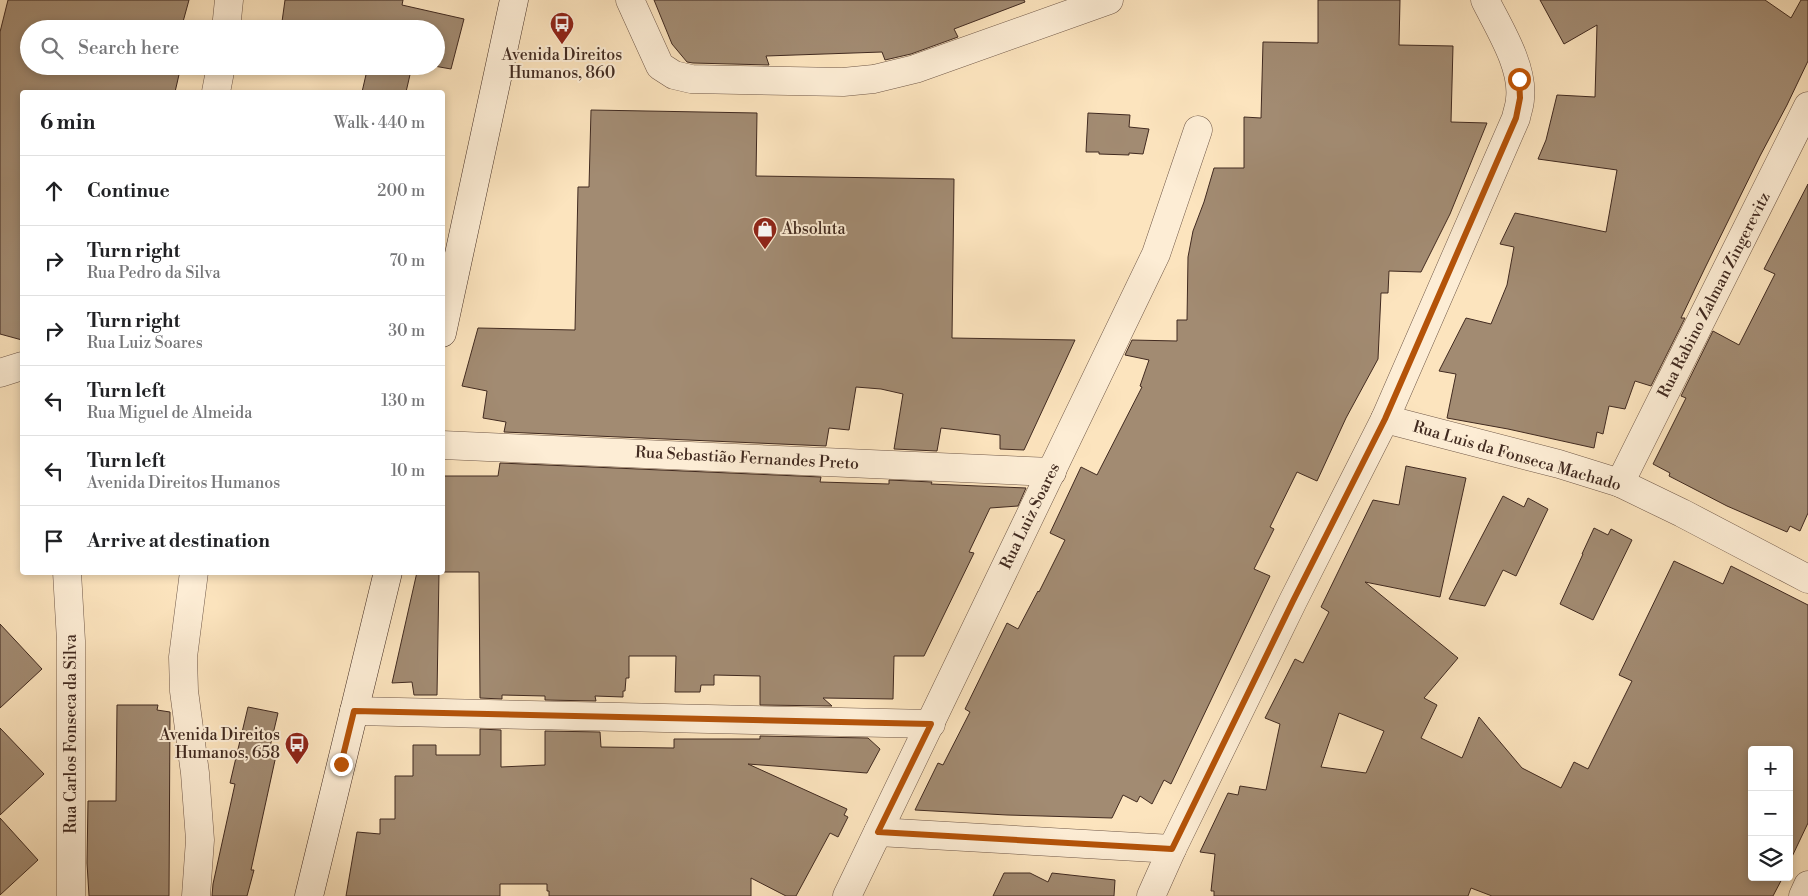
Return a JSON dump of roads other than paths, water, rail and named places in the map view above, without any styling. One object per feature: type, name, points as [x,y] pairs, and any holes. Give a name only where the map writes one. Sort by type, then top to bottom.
[{"type":"street","points":[[227,20],[229,0]]},
{"type":"street","points":[[446,299],[514,0]]},
{"type":"street","points":[[630,0],[660,66],[674,75],[691,79],[843,82],[874,79],[916,69],[1109,0]]},
{"type":"street","points":[[1151,896],[1293,601],[1385,419],[1516,118],[1520,98],[1519,79],[1512,57],[1485,0]]},
{"type":"street","points":[[216,90],[219,75]]},
{"type":"street","name":"Rua Rabino Zalman Zingerevitz","points":[[1620,483],[1808,106]]},
{"type":"street","name":"Rua Luiz Soares","points":[[847,896],[1156,254],[1198,130]]},
{"type":"street","points":[[0,373],[20,367]]},
{"type":"street","name":"Rua Luis da Fonseca Machado","points":[[1385,419],[1559,464],[1620,483],[1682,513],[1808,580]]},
{"type":"street","name":"Rua Sebastião Fernandes Preto","points":[[445,445],[1052,472]]},
{"type":"street","name":"Rua Carlos Fonseca da Silva","points":[[67,575],[71,641],[71,896]]},
{"type":"street","points":[[194,575],[183,657],[184,691],[195,773],[200,840],[196,896]]},
{"type":"street","points":[[309,896],[387,575]]},
{"type":"street","points":[[354,711],[931,724]]},
{"type":"street","points":[[878,832],[1172,849]]},
{"type":"street","points":[[1803,896],[1808,885]]},
{"type":"place","name":"Avenida Direitos Humanos, 860","points":[[562,45]]},
{"type":"place","name":"Absoluta","points":[[765,250]]},
{"type":"place","name":"Avenida Direitos Humanos, 658","points":[[297,765]]}]
